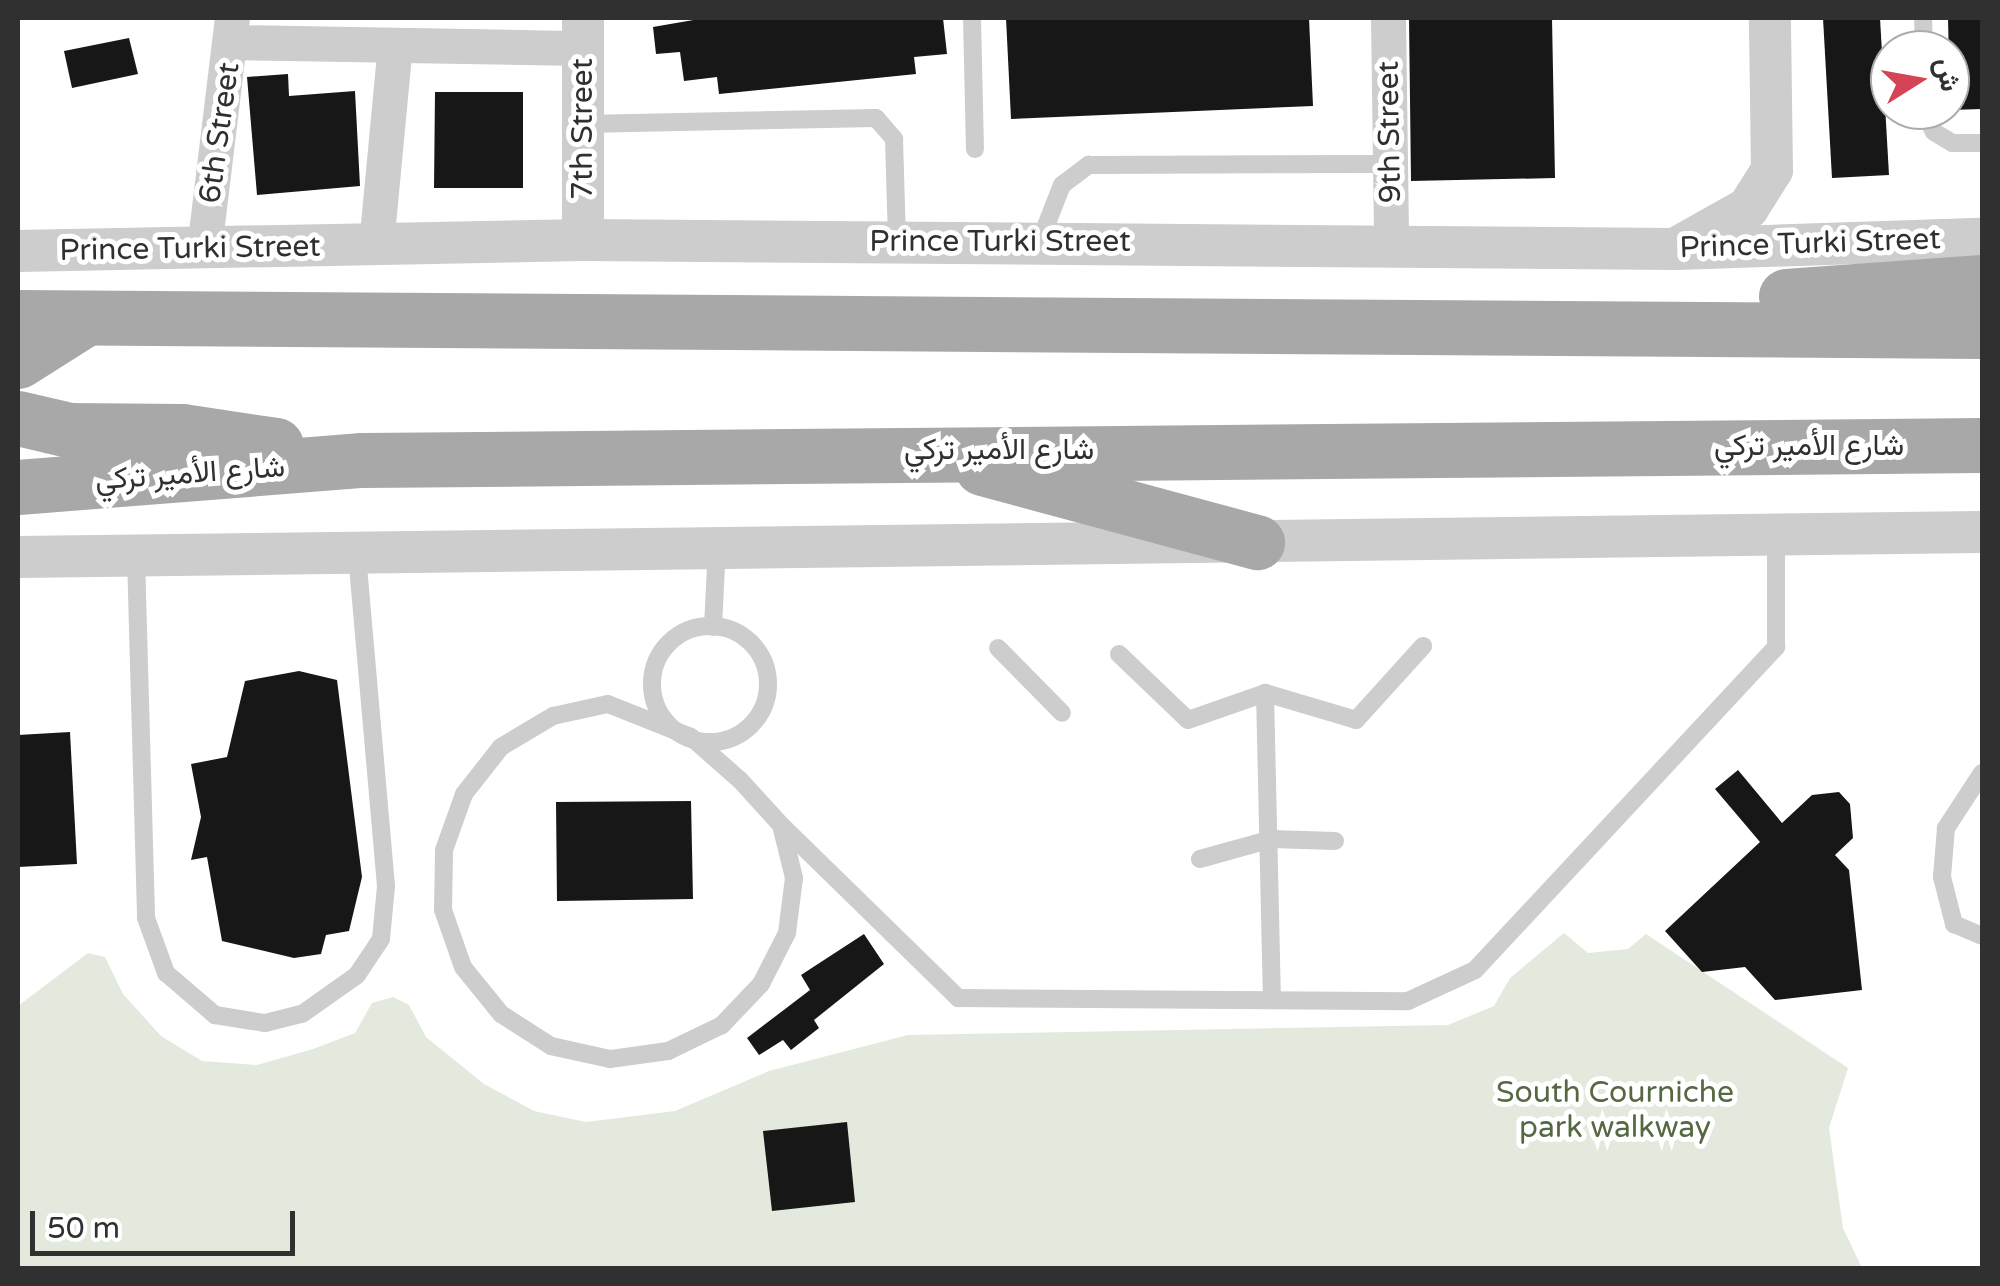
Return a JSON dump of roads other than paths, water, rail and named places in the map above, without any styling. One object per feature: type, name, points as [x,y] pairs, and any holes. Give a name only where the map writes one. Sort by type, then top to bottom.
[{"type":"main road","points":[[1422,323],[1982,282]]},
{"type":"main road","points":[[18,316],[1422,323],[1982,331]]},
{"type":"main road","points":[[18,361],[86,318]]},
{"type":"main road","points":[[18,418],[30,426],[182,431],[362,460]]},
{"type":"main road","name":"شارع الأمير تركي","points":[[18,487],[362,460],[916,450],[1982,445]]},
{"type":"main road","points":[[916,450],[1257,542]]},
{"type":"street","name":"9th Street","points":[[1388,18],[1391,246]]},
{"type":"street","points":[[1676,248],[1748,208],[1772,170],[1770,18]]},
{"type":"street","points":[[232,30],[395,45],[583,33]]},
{"type":"street","name":"6th Street","points":[[204,248],[232,30]]},
{"type":"street","name":"7th Street","points":[[583,33],[583,240]]},
{"type":"street","points":[[376,246],[395,45]]},
{"type":"street","name":"Prince Turki Street","points":[[18,252],[583,240],[1676,248],[1982,240]]},
{"type":"street","points":[[18,557],[717,545],[1982,532]]},
{"type":"lane","points":[[972,18],[975,150]]},
{"type":"lane","points":[[584,124],[876,118],[894,139],[897,242]]},
{"type":"lane","points":[[1933,130],[1952,142],[1982,143]]},
{"type":"lane","points":[[1040,241],[1062,185],[1090,166],[1390,164]]},
{"type":"lane","points":[[781,825],[794,878],[786,934],[761,984],[722,1025],[668,1051],[610,1059],[551,1046],[500,1014],[463,967],[443,910],[444,850],[464,794],[501,747],[552,716],[608,704],[690,737],[716,745],[736,739],[762,712],[767,693],[760,656],[732,631],[713,627],[677,636],[652,667],[653,706],[690,737],[781,825],[958,998],[1408,1001],[1475,970],[1776,648],[1776,533]]},
{"type":"lane","points":[[713,627],[717,545]]},
{"type":"lane","points":[[136,556],[146,918],[166,973],[214,1014],[265,1024],[302,1014],[358,976],[381,939],[386,886],[357,553]]},
{"type":"lane","points":[[1119,654],[1188,720],[1266,693],[1356,720],[1423,646]]},
{"type":"lane","points":[[998,648],[1062,714]]},
{"type":"lane","points":[[1266,693],[1272,838],[1272,1000]]},
{"type":"lane","points":[[1982,773],[1946,828],[1942,878],[1954,924],[1982,936]]},
{"type":"lane","points":[[1200,859],[1272,838],[1336,841]]},
{"type":"park label","name":"South Courniche park walkway","points":[[1615,1110]]}]
